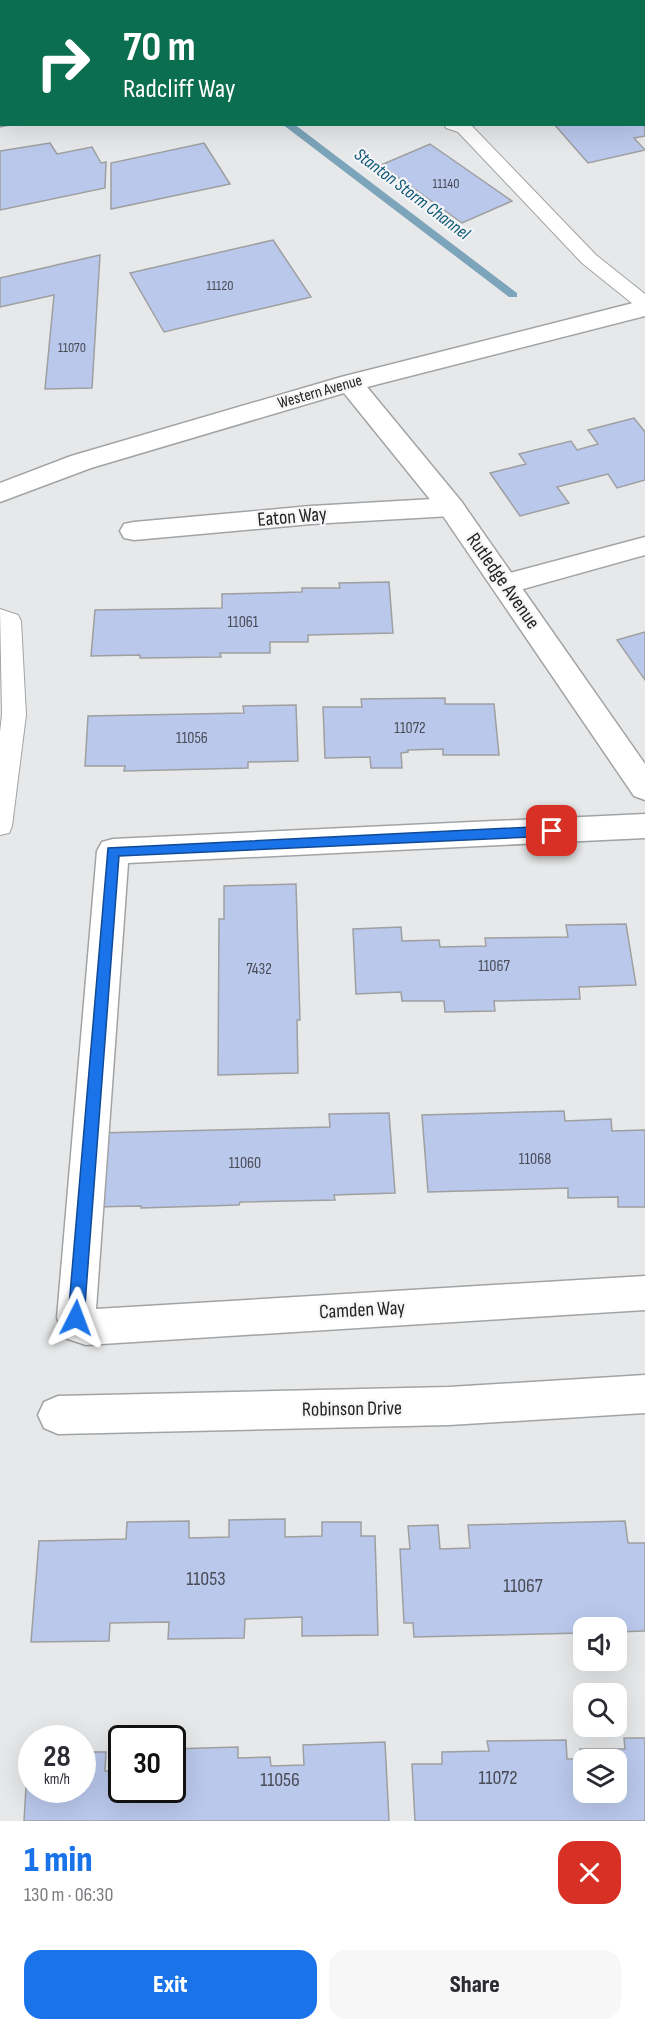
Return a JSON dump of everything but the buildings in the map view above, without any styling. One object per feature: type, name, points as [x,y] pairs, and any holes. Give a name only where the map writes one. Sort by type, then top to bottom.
[{"type":"street","name":"Western Avenue","points":[[0,492],[81,462],[350,383],[645,309]]},
{"type":"street","name":"Rutledge Avenue","points":[[350,383],[451,507],[645,788]]},
{"type":"street","name":"Eaton Way","points":[[134,531],[311,515],[451,507]]},
{"type":"street","points":[[505,584],[645,546]]},
{"type":"street","name":"Camden Way","points":[[645,826],[113,851],[76,1309],[79,1325],[86,1327],[645,1293]]},
{"type":"street","name":"Robinson Drive","points":[[58,1415],[449,1406],[645,1394]]},
{"type":"lane","points":[[458,126],[464,128],[589,259],[645,304]]},
{"type":"lane","points":[[0,617],[10,621],[14,715],[0,826]]},
{"type":"waterway","name":"Stanton Storm Channel","points":[[290,126],[513,295]]},
{"type":"route","points":[[76,1318],[113,851],[552,831]]}]
